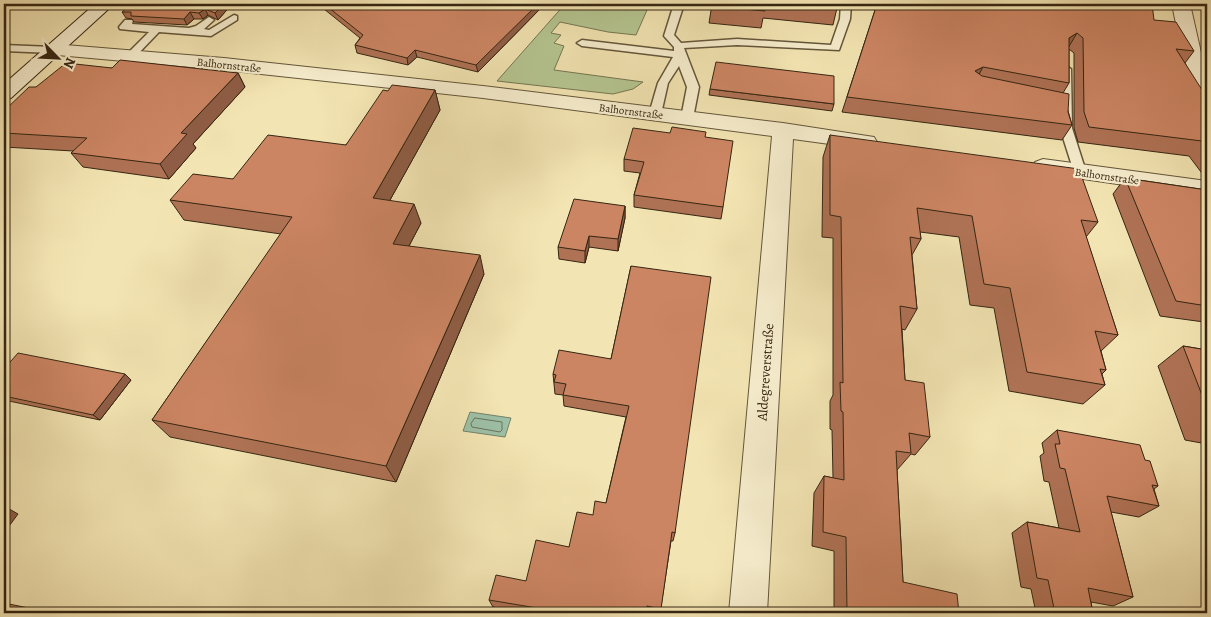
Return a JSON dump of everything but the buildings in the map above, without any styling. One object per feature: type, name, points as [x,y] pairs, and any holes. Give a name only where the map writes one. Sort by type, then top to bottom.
[{"type":"street","points":[[4,94],[105,4]]},
{"type":"street","points":[[1181,4],[1207,124]]},
{"type":"street","name":"Balhornstraße","points":[[53,50],[130,56],[483,92],[881,144]]},
{"type":"street","name":"Aldegreverstraße","points":[[748,613],[783,130]]},
{"type":"street","name":"Balhornstraße","points":[[1026,165],[1207,189]]},
{"type":"lane","points":[[679,4],[668,36],[679,51],[693,87],[687,118]]},
{"type":"lane","points":[[582,43],[679,51],[696,43],[757,42],[836,48],[845,19],[846,4]]},
{"type":"lane","points":[[129,22],[124,27],[174,27],[189,31],[211,33],[234,18]]},
{"type":"lane","points":[[189,31],[200,28],[208,20]]},
{"type":"lane","points":[[130,56],[151,27]]},
{"type":"lane","points":[[4,48],[53,50]]},
{"type":"lane","points":[[655,114],[663,83],[679,51]]},
{"type":"lane","points":[[1067,56],[1061,104],[1066,128],[1080,172]]},
{"type":"shaded area","points":[[565,4],[636,4],[647,10],[636,35],[608,32],[560,22],[551,33],[561,35],[554,43],[564,46],[554,70],[643,82],[633,89],[613,94],[497,81]]},
{"type":"water","points":[[470,412],[511,418],[505,437],[463,431]]}]
